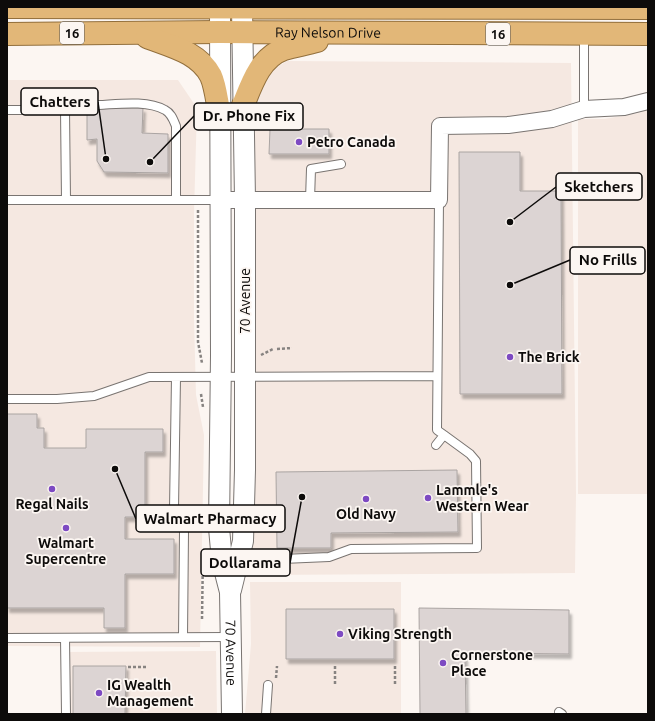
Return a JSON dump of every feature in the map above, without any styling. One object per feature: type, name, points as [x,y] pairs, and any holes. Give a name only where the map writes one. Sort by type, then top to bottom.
[{"type":"highway","name":"Ray Nelson Drive","points":[[7,7],[648,8]]},
{"type":"highway","name":"Ray Nelson Drive","points":[[7,34],[220,32],[648,34]]},
{"type":"highway","points":[[137,33],[187,53],[203,63],[212,77],[220,115]]},
{"type":"highway","points":[[242,108],[260,68],[272,56],[282,50],[348,33]]},
{"type":"street","name":"70 Avenue","points":[[220,7],[221,200],[219,521],[230,561],[232,714]]},
{"type":"street","name":"70 Avenue","points":[[230,561],[243,541],[245,200],[242,108],[242,8]]},
{"type":"street","points":[[221,200],[439,200],[440,126],[508,125],[552,119],[584,109],[624,108],[648,101]]},
{"type":"lane","points":[[584,34],[584,109]]},
{"type":"lane","points":[[7,110],[65,110],[76,106],[89,104]]},
{"type":"lane","points":[[98,104],[134,104],[154,106],[166,110],[172,116],[176,126],[176,200]]},
{"type":"lane","points":[[65,110],[66,200]]},
{"type":"lane","points":[[310,200],[311,169],[341,164]]},
{"type":"lane","points":[[7,200],[221,200]]},
{"type":"lane","points":[[230,561],[329,557],[351,549],[477,548],[476,461],[470,454],[437,430],[439,200]]},
{"type":"lane","points":[[7,399],[90,397],[149,376],[438,376]]},
{"type":"lane","points":[[176,376],[174,509],[184,531],[183,637]]},
{"type":"lane","points":[[436,445],[444,435]]},
{"type":"lane","points":[[7,638],[231,637]]},
{"type":"lane","points":[[65,638],[66,714]]},
{"type":"lane","points":[[266,714],[272,685]]},
{"type":"path","points":[[198,211],[198,342],[202,363]]},
{"type":"path","points":[[277,349],[292,348]]},
{"type":"path","points":[[260,355],[273,349]]},
{"type":"path","points":[[201,614],[202,619]]},
{"type":"path","points":[[272,685],[277,666]]},
{"type":"path","points":[[334,684],[335,666]]},
{"type":"path","points":[[395,666],[395,684]]},
{"type":"path","points":[[128,667],[148,667]]},
{"type":"shaded area","points":[[287,61],[571,63],[576,494],[575,573],[250,575],[255,96],[266,74]]},
{"type":"shaded area","points":[[7,80],[178,80],[197,108],[194,213],[194,319],[196,395],[204,435],[200,647],[7,646]]},
{"type":"shaded area","points":[[648,109],[648,494],[578,494],[578,119],[604,119],[639,113]]},
{"type":"shaded area","points":[[250,582],[401,582],[401,714],[245,714],[251,644]]},
{"type":"shaded area","points":[[216,651],[217,714],[62,714],[63,652]]},
{"type":"building","points":[[87,108],[143,108],[142,133],[168,134],[168,173],[104,172],[97,161],[97,139],[87,140]]},
{"type":"building","name":"Petro Canada","points":[[270,129],[329,129],[329,154],[269,154]]},
{"type":"building","points":[[459,152],[520,152],[520,191],[561,191],[562,394],[460,394]]},
{"type":"building","name":"Walmart Supercentre","points":[[7,414],[37,414],[37,428],[44,428],[44,448],[86,448],[86,429],[163,429],[163,452],[145,452],[145,517],[125,517],[125,539],[174,539],[174,574],[125,574],[125,628],[104,628],[104,608],[7,608]]},
{"type":"building","points":[[457,470],[458,532],[331,533],[331,548],[277,548],[276,472]]},
{"type":"building","name":"Cornerstone Place","points":[[419,608],[569,610],[569,654],[465,653],[466,714],[420,714]]},
{"type":"building","name":"Viking Strength","points":[[286,609],[394,609],[394,659],[286,659]]},
{"type":"building","points":[[73,666],[126,666],[125,714],[73,714]]},
{"type":"place","name":"Petro Canada","points":[[299,142]]},
{"type":"place","name":"Chatters","points":[[106,159]]},
{"type":"place","name":"Dr. Phone Fix","points":[[150,162]]},
{"type":"place","name":"Sketchers","points":[[510,222]]},
{"type":"place","name":"No Frills","points":[[510,285]]},
{"type":"place","name":"The Brick","points":[[510,357]]},
{"type":"place","name":"Walmart Pharmacy","points":[[115,469]]},
{"type":"place","name":"Regal Nails","points":[[52,489]]},
{"type":"place","name":"Dollarama","points":[[302,497]]},
{"type":"place","name":"Lammle's Western Wear","points":[[428,498]]},
{"type":"place","name":"Old Navy","points":[[366,499]]},
{"type":"place","name":"Walmart Supercentre","points":[[66,528]]},
{"type":"place","name":"Viking Strength","points":[[340,634]]},
{"type":"place","name":"Cornerstone Place","points":[[443,663]]},
{"type":"place","name":"IG Wealth Management","points":[[99,693]]}]
